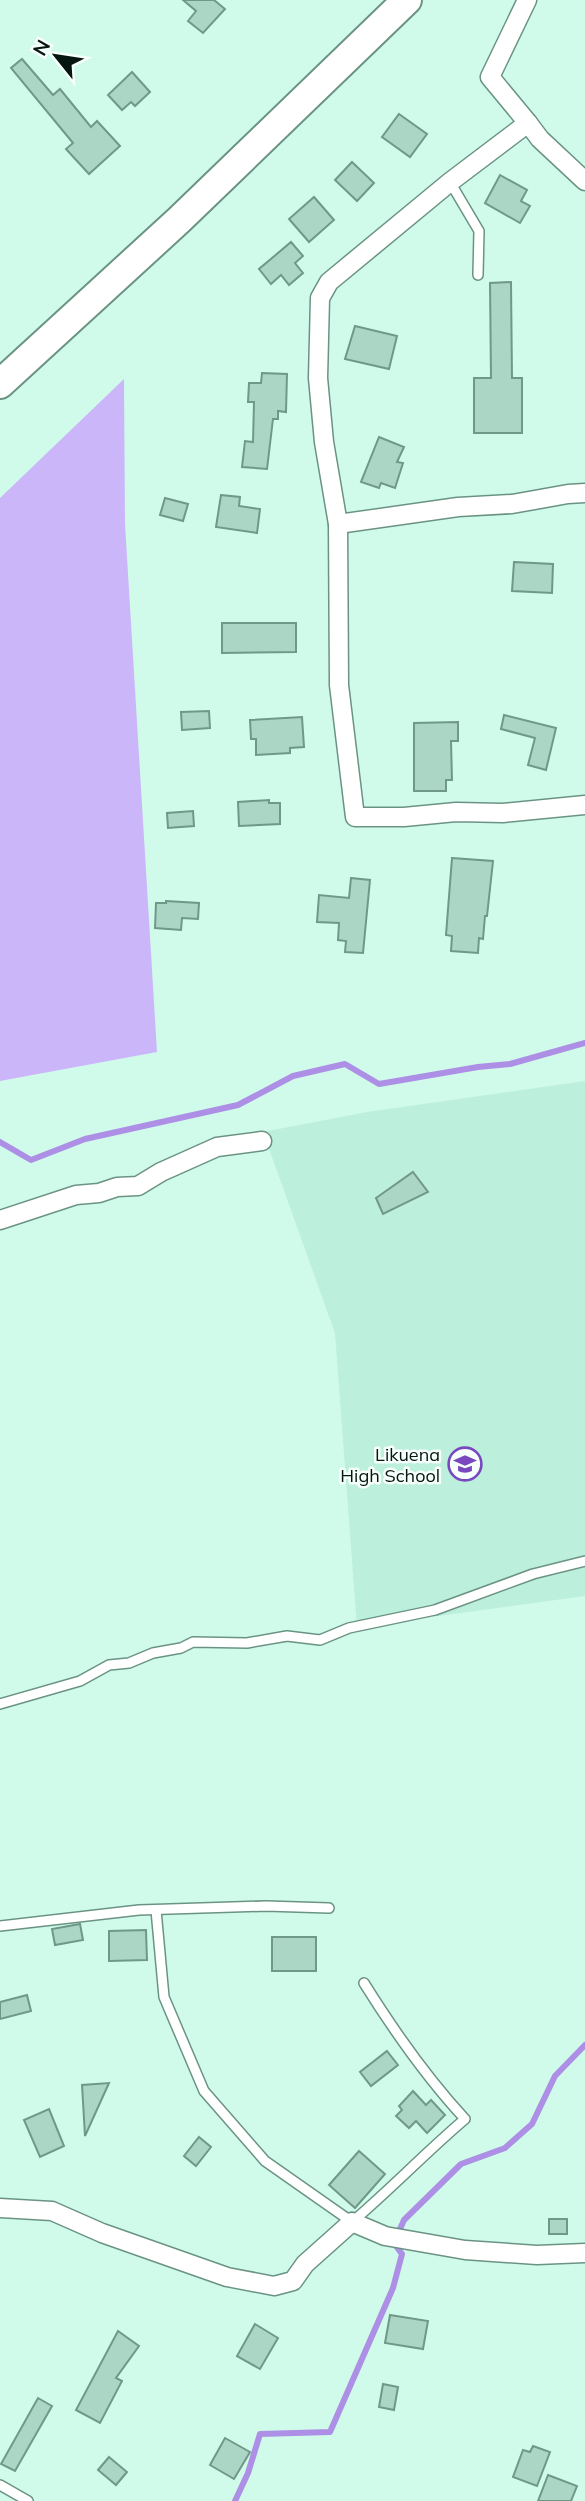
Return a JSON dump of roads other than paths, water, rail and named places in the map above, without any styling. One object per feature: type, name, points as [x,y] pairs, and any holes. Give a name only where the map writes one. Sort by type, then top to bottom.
[{"type":"main road","points":[[0,384],[179,220],[407,0]]},
{"type":"street","points":[[527,0],[490,77],[540,139],[585,181]]},
{"type":"street","points":[[528,123],[450,182],[329,282],[320,298],[318,378],[324,442],[338,524],[339,685],[355,817],[404,817],[456,811],[503,813],[585,805]]},
{"type":"street","points":[[338,524],[458,507],[512,505],[585,493]]},
{"type":"street","points":[[0,1220],[76,1195],[138,1186],[161,1172],[217,1147],[262,1141]]},
{"type":"street","points":[[0,2208],[52,2211],[102,2233],[227,2277],[274,2286],[293,2281],[305,2264],[352,2222],[385,2236],[465,2250],[537,2255],[585,2253]]},
{"type":"lane","points":[[450,182],[479,231],[478,275]]},
{"type":"lane","points":[[0,1704],[80,1681],[109,1665],[129,1663],[193,1642],[247,1643],[287,1636],[320,1640],[349,1628],[435,1610],[533,1574],[585,1561]]},
{"type":"lane","points":[[0,1926],[156,1910],[266,1906],[329,1908]]},
{"type":"lane","points":[[156,1910],[164,1997],[204,2091],[265,2161],[352,2222],[464,2119],[436,2088],[364,1983]]},
{"type":"lane","points":[[0,2484],[28,2501]]},
{"type":"waterway","points":[[0,1142],[31,1160],[85,1139],[238,1105],[293,1076],[345,1064],[379,1084],[510,1064],[585,1043]]},
{"type":"waterway","points":[[235,2501],[248,2473],[260,2434],[330,2432],[393,2288],[402,2254],[396,2246],[396,2238],[404,2220],[461,2164],[505,2148],[532,2124],[555,2076],[585,2045]]},
{"type":"place","name":"Likuena High School","points":[[465,1464]]}]
